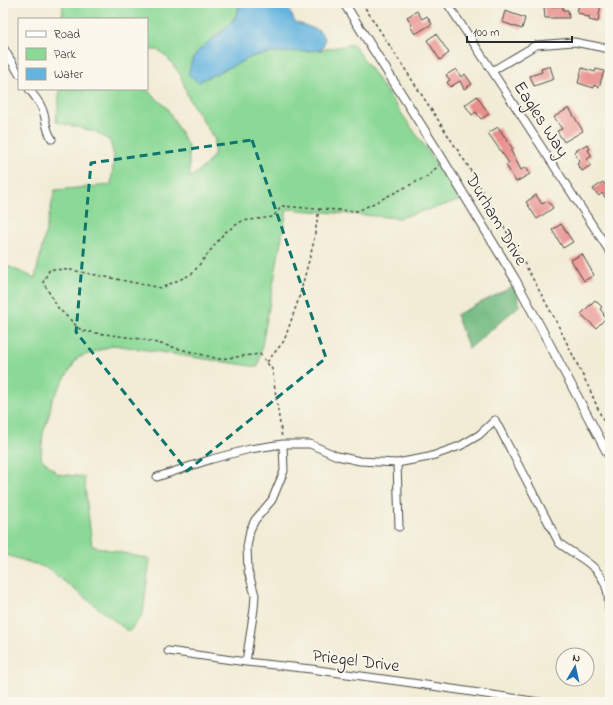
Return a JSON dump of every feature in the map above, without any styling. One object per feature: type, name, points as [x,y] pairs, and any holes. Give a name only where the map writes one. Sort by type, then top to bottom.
[{"type":"street","name":"Durham Drive","points":[[344,3],[515,279],[610,458]]},
{"type":"street","name":"Eagles Way","points":[[446,3],[610,252]]},
{"type":"street","points":[[492,71],[536,45],[574,42],[610,49]]},
{"type":"street","points":[[3,47],[18,72]]},
{"type":"street","points":[[30,90],[41,105],[44,112],[47,131],[52,139]]},
{"type":"street","points":[[157,477],[212,459],[250,449],[283,444],[310,444],[337,456],[360,462],[397,463],[429,457],[460,446],[479,435],[495,420],[559,543],[587,561],[600,573],[607,590],[610,616]]},
{"type":"street","points":[[246,662],[255,594],[248,571],[247,546],[250,530],[255,520],[272,500],[284,471],[283,444]]},
{"type":"street","points":[[397,463],[399,527]]},
{"type":"street","name":"Priegel Drive","points":[[168,651],[412,682],[539,702]]},
{"type":"path","points":[[362,3],[468,166],[511,239],[557,323],[590,390],[610,437]]},
{"type":"path","points":[[283,444],[272,369],[260,354],[219,359],[140,339],[82,331],[58,308],[43,282],[50,269],[71,270],[161,288],[192,274],[224,233],[242,221],[272,217],[282,206],[358,211],[428,176],[436,166],[444,163]]},
{"type":"path","points":[[267,362],[284,341],[299,298],[313,245],[319,209]]},
{"type":"highlighted area","points":[[252,140],[326,358],[187,471],[76,332],[91,163]]},
{"type":"green space","points":[[63,3],[239,3],[236,15],[228,25],[208,42],[193,58],[193,77],[198,82],[254,56],[273,53],[321,50],[353,44],[462,200],[399,218],[287,209],[258,367],[114,345],[77,358],[52,400],[43,433],[41,458],[58,474],[84,477],[92,546],[150,559],[143,614],[129,632],[47,568],[3,554],[3,264],[35,278],[55,190],[111,185],[114,156],[110,141],[96,132],[56,122],[60,90],[147,90],[167,108],[188,146],[190,178],[205,166],[214,155],[215,140],[189,99],[180,74],[167,57],[158,50],[148,50],[148,18],[62,18]]},
{"type":"green space","points":[[514,286],[520,305],[469,349],[456,315]]},
{"type":"water","points":[[239,3],[286,3],[295,22],[318,30],[325,38],[324,45],[321,50],[273,53],[254,56],[198,82],[188,74],[193,58],[198,51],[227,27],[233,20]]},
{"type":"building","points":[[579,3],[601,4],[598,22],[589,20],[590,17],[577,13]]},
{"type":"building","points":[[563,6],[563,10],[568,10],[569,18],[545,18],[544,7]]},
{"type":"building","points":[[417,11],[422,19],[427,16],[432,24],[415,34],[407,17]]},
{"type":"building","points":[[505,11],[525,18],[522,29],[502,22]]},
{"type":"building","points":[[436,34],[449,53],[440,60],[427,40]]},
{"type":"building","points":[[550,66],[554,79],[534,86],[530,76],[542,72],[541,69]]},
{"type":"building","points":[[582,68],[595,72],[596,69],[604,71],[599,87],[594,85],[594,88],[578,83]]},
{"type":"building","points":[[456,69],[461,77],[465,74],[472,84],[464,89],[460,81],[450,87],[447,82],[450,80],[446,75]]},
{"type":"building","points":[[477,96],[489,114],[481,119],[476,112],[472,115],[465,105]]},
{"type":"building","points":[[569,108],[583,131],[564,142],[557,131],[562,129],[554,117]]},
{"type":"building","points":[[498,127],[513,149],[511,151],[521,170],[526,167],[530,174],[516,182],[506,165],[509,163],[488,133]]},
{"type":"building","points":[[587,144],[590,149],[588,150],[592,156],[587,159],[591,165],[582,171],[577,164],[580,162],[574,152]]},
{"type":"building","points":[[603,182],[605,185],[608,183],[610,186],[610,204],[602,193],[599,196],[593,189]]},
{"type":"building","points":[[536,195],[542,204],[548,201],[553,208],[537,219],[526,202]]},
{"type":"building","points":[[561,224],[573,242],[563,248],[552,230]]},
{"type":"building","points":[[582,254],[594,275],[584,281],[571,260]]},
{"type":"building","points":[[595,300],[602,307],[600,309],[606,318],[596,328],[581,314]]}]
